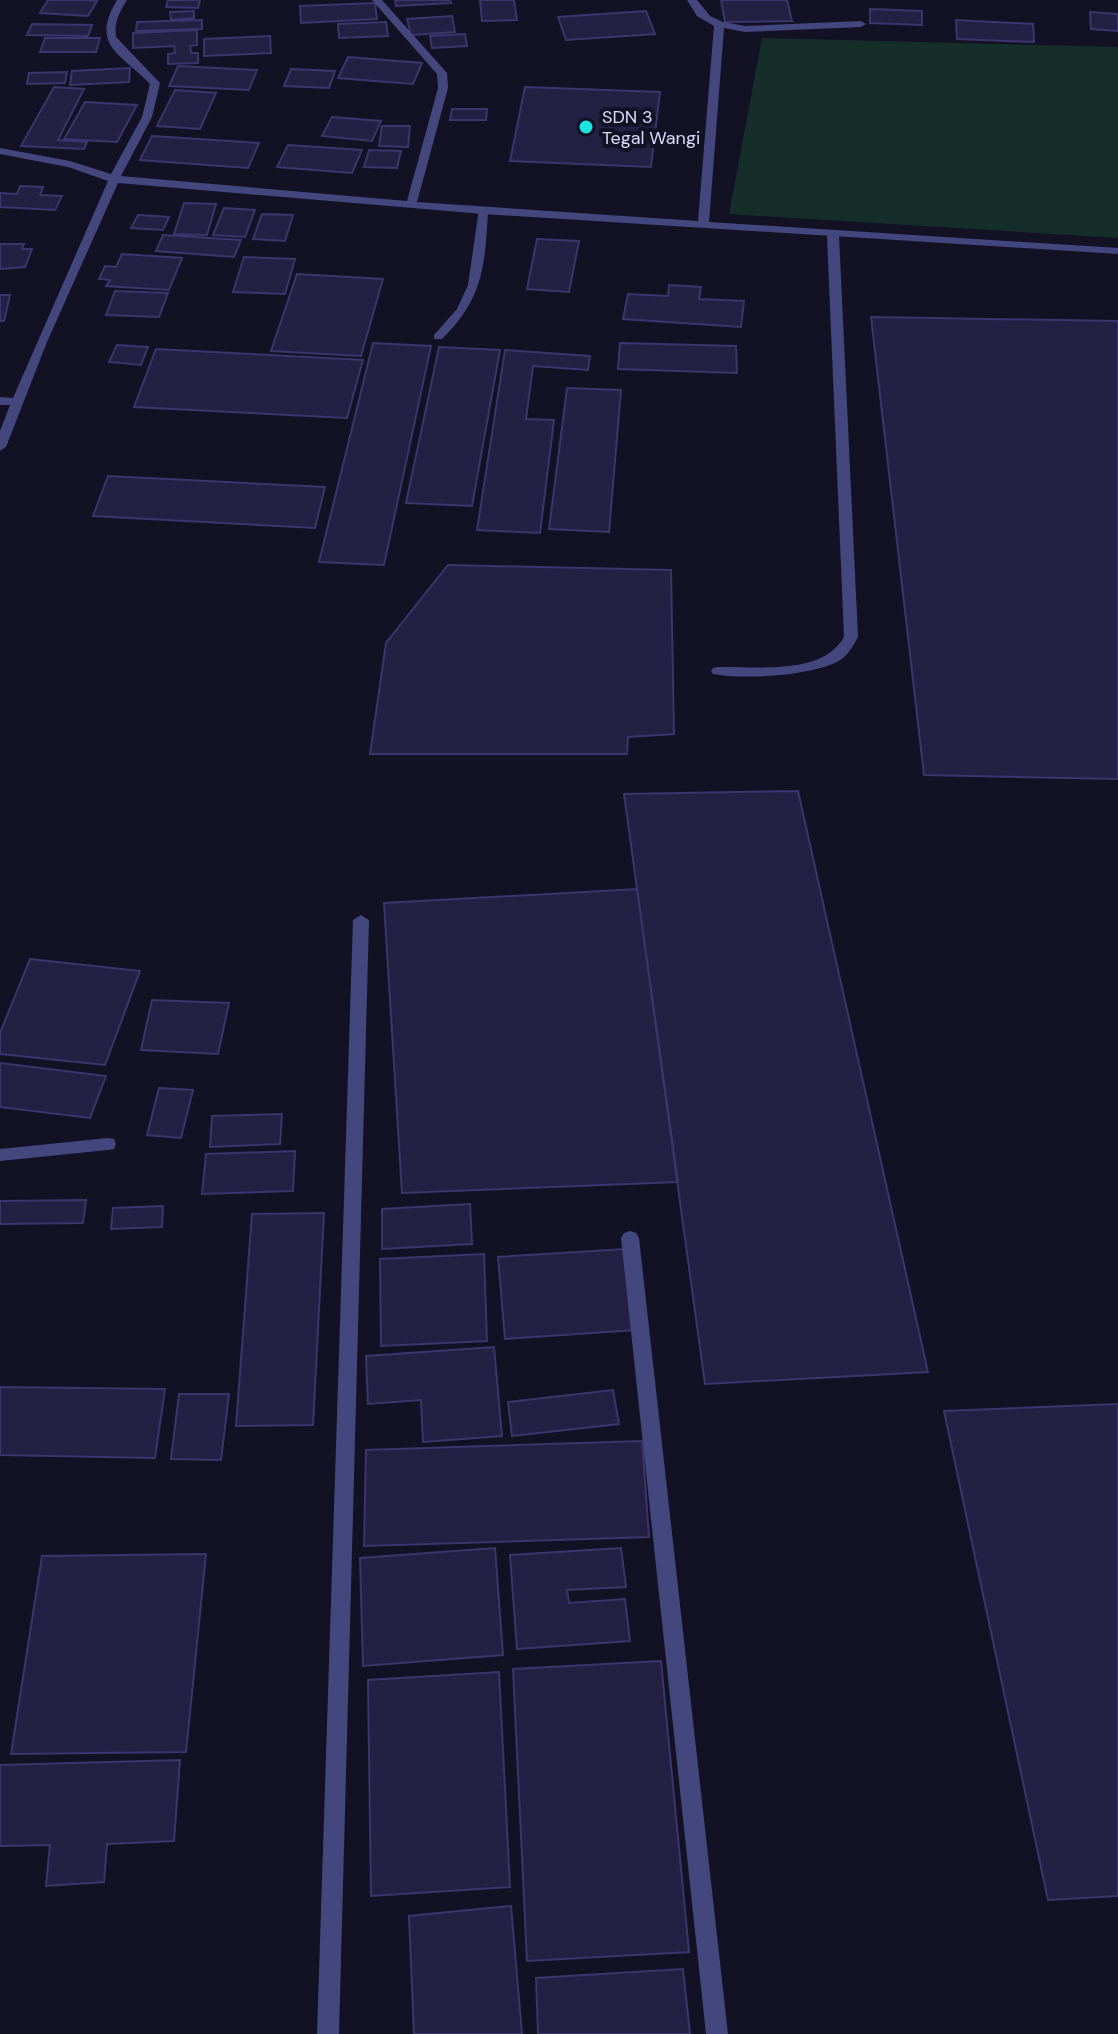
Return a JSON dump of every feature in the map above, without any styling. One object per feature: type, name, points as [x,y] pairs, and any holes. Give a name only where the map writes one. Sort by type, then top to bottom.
[{"type":"street","points":[[0,447],[16,402],[114,179],[155,98],[155,83],[110,40],[107,28],[110,16],[122,0]]},
{"type":"street","points":[[377,0],[442,73],[443,88],[411,205]]},
{"type":"street","points":[[692,0],[700,15],[719,24],[745,29],[861,24]]},
{"type":"street","points":[[703,226],[719,24]]},
{"type":"street","points":[[0,151],[70,164],[114,179],[483,211],[833,236],[1118,251]]},
{"type":"street","points":[[438,337],[464,308],[470,296],[480,252],[483,211]]},
{"type":"street","points":[[718,671],[788,669],[822,662],[842,653],[851,637],[833,236]]},
{"type":"street","points":[[0,401],[16,402]]},
{"type":"street","points":[[328,2034],[361,920]]},
{"type":"street","points":[[0,1155],[108,1144]]},
{"type":"street","points":[[630,1238],[717,2034]]},
{"type":"green space","points":[[762,38],[1118,47],[1118,238],[729,214]]},
{"type":"building","points":[[48,0],[97,1],[88,16],[40,13]]},
{"type":"building","points":[[168,0],[200,0],[198,8],[166,7]]},
{"type":"building","points":[[395,0],[450,0],[451,3],[396,6]]},
{"type":"building","points":[[480,0],[514,0],[517,20],[482,21]]},
{"type":"building","points":[[721,0],[787,0],[792,21],[725,22]]},
{"type":"building","points":[[375,3],[377,19],[301,23],[300,6]]},
{"type":"building","points":[[870,9],[922,11],[922,25],[870,23]]},
{"type":"building","points":[[194,11],[194,18],[171,20],[170,12]]},
{"type":"building","points":[[646,11],[655,34],[566,40],[558,17]]},
{"type":"building","points":[[1090,12],[1118,14],[1118,31],[1091,29]]},
{"type":"building","points":[[452,16],[455,32],[411,35],[407,19]]},
{"type":"building","points":[[202,20],[202,29],[136,31],[137,22]]},
{"type":"building","points":[[956,20],[1033,24],[1034,42],[957,39]]},
{"type":"building","points":[[386,22],[388,36],[339,38],[338,24]]},
{"type":"building","points":[[32,24],[92,25],[88,36],[27,35]]},
{"type":"building","points":[[197,30],[197,45],[190,46],[191,53],[198,53],[198,63],[168,64],[168,54],[175,53],[174,46],[133,48],[133,33]]},
{"type":"building","points":[[465,34],[467,46],[432,48],[430,36]]},
{"type":"building","points":[[270,36],[271,53],[204,56],[204,39]]},
{"type":"building","points":[[45,38],[100,38],[96,52],[40,52]]},
{"type":"building","points":[[348,57],[422,63],[413,84],[338,78]]},
{"type":"building","points":[[178,66],[257,70],[249,90],[169,86]]},
{"type":"building","points":[[130,68],[129,82],[70,85],[72,71]]},
{"type":"building","points":[[291,69],[335,71],[329,88],[284,86]]},
{"type":"building","points":[[67,72],[65,83],[27,84],[29,73]]},
{"type":"building","points":[[54,87],[84,89],[58,140],[87,142],[84,149],[21,146]]},
{"type":"building","name":"SDN 3 Tegal Wangi","points":[[525,87],[660,92],[651,167],[510,161]]},
{"type":"building","points":[[175,90],[216,93],[200,129],[157,126]]},
{"type":"building","points":[[85,102],[137,105],[117,142],[64,139]]},
{"type":"building","points":[[452,109],[487,109],[486,120],[450,120]]},
{"type":"building","points":[[332,117],[381,121],[372,141],[322,136]]},
{"type":"building","points":[[382,126],[410,126],[408,147],[379,146]]},
{"type":"building","points":[[152,136],[259,143],[248,168],[140,160]]},
{"type":"building","points":[[288,145],[362,150],[352,173],[277,167]]},
{"type":"building","points":[[369,150],[401,151],[397,168],[364,167]]},
{"type":"building","points":[[20,186],[43,187],[40,195],[62,196],[55,210],[0,207],[0,193],[17,194]]},
{"type":"building","points":[[184,203],[216,204],[207,235],[174,234]]},
{"type":"building","points":[[224,208],[255,210],[245,237],[213,235]]},
{"type":"building","points":[[262,214],[293,215],[285,241],[253,239]]},
{"type":"building","points":[[138,215],[169,217],[163,230],[131,228]]},
{"type":"building","points":[[163,235],[241,240],[234,257],[156,251]]},
{"type":"building","points":[[537,239],[579,241],[569,292],[527,289]]},
{"type":"building","points":[[0,244],[24,244],[22,249],[32,249],[25,267],[0,269]]},
{"type":"building","points":[[122,254],[182,258],[169,290],[106,286],[110,280],[99,279],[105,266],[116,267]]},
{"type":"building","points":[[244,257],[295,259],[285,294],[233,292]]},
{"type":"building","points":[[297,274],[383,279],[361,356],[271,351]]},
{"type":"building","points":[[669,285],[701,287],[699,299],[744,301],[741,327],[623,319],[628,294],[668,296]]},
{"type":"building","points":[[115,291],[168,293],[159,317],[106,315]]},
{"type":"building","points":[[0,295],[10,295],[4,321],[0,321]]},
{"type":"building","points":[[871,317],[1118,321],[1118,779],[924,775]]},
{"type":"building","points":[[373,343],[431,346],[384,565],[319,562]]},
{"type":"building","points":[[620,343],[736,346],[737,373],[618,369]]},
{"type":"building","points":[[117,345],[148,347],[141,365],[109,362]]},
{"type":"building","points":[[439,347],[500,350],[472,506],[406,503]]},
{"type":"building","points":[[156,349],[363,360],[347,418],[134,407]]},
{"type":"building","points":[[505,350],[590,356],[588,370],[533,366],[526,419],[554,420],[540,533],[477,530]]},
{"type":"building","points":[[567,388],[621,390],[609,532],[549,529]]},
{"type":"building","points":[[108,476],[325,487],[315,528],[93,516]]},
{"type":"building","points":[[448,565],[671,570],[674,734],[628,737],[627,754],[370,754],[386,643]]},
{"type":"building","points":[[798,791],[928,1372],[705,1384],[624,794]]},
{"type":"building","points":[[637,889],[678,1182],[402,1193],[384,903]]},
{"type":"building","points":[[30,959],[140,971],[105,1065],[0,1054],[0,1033]]},
{"type":"building","points":[[152,1000],[229,1003],[218,1054],[141,1050]]},
{"type":"building","points":[[0,1063],[106,1076],[90,1118],[0,1107]]},
{"type":"building","points":[[159,1088],[193,1090],[181,1138],[147,1135]]},
{"type":"building","points":[[282,1114],[280,1144],[210,1147],[212,1116]]},
{"type":"building","points":[[295,1151],[293,1191],[202,1194],[206,1154]]},
{"type":"building","points":[[86,1200],[83,1223],[0,1224],[0,1201]]},
{"type":"building","points":[[470,1204],[472,1244],[382,1249],[382,1209]]},
{"type":"building","points":[[163,1206],[162,1227],[111,1229],[113,1208]]},
{"type":"building","points":[[324,1213],[313,1425],[236,1426],[252,1214]]},
{"type":"building","points":[[625,1249],[635,1330],[505,1339],[498,1257]]},
{"type":"building","points":[[484,1254],[487,1341],[381,1346],[380,1259]]},
{"type":"building","points":[[494,1347],[502,1436],[423,1442],[421,1400],[368,1404],[366,1356]]},
{"type":"building","points":[[0,1387],[165,1389],[155,1458],[0,1455]]},
{"type":"building","points":[[613,1390],[619,1424],[512,1436],[508,1402]]},
{"type":"building","points":[[179,1394],[229,1394],[221,1460],[171,1459]]},
{"type":"building","points":[[1118,1404],[1118,1896],[1048,1900],[944,1411]]},
{"type":"building","points":[[642,1441],[649,1537],[364,1546],[366,1450]]},
{"type":"building","points":[[495,1548],[503,1655],[363,1666],[360,1558]]},
{"type":"building","points":[[621,1548],[626,1587],[567,1590],[569,1603],[625,1599],[630,1641],[517,1649],[510,1555]]},
{"type":"building","points":[[206,1554],[186,1752],[11,1754],[42,1556]]},
{"type":"building","points":[[661,1661],[689,1952],[527,1961],[513,1669]]},
{"type":"building","points":[[499,1672],[510,1887],[371,1896],[368,1680]]},
{"type":"building","points":[[180,1760],[174,1841],[107,1844],[104,1882],[46,1886],[50,1845],[0,1846],[0,1765]]},
{"type":"building","points":[[511,1906],[522,2034],[414,2034],[409,1916]]},
{"type":"building","points":[[683,1969],[690,2034],[538,2034],[536,1978]]},
{"type":"place","name":"SDN 3 Tegal Wangi","points":[[586,127]]}]
